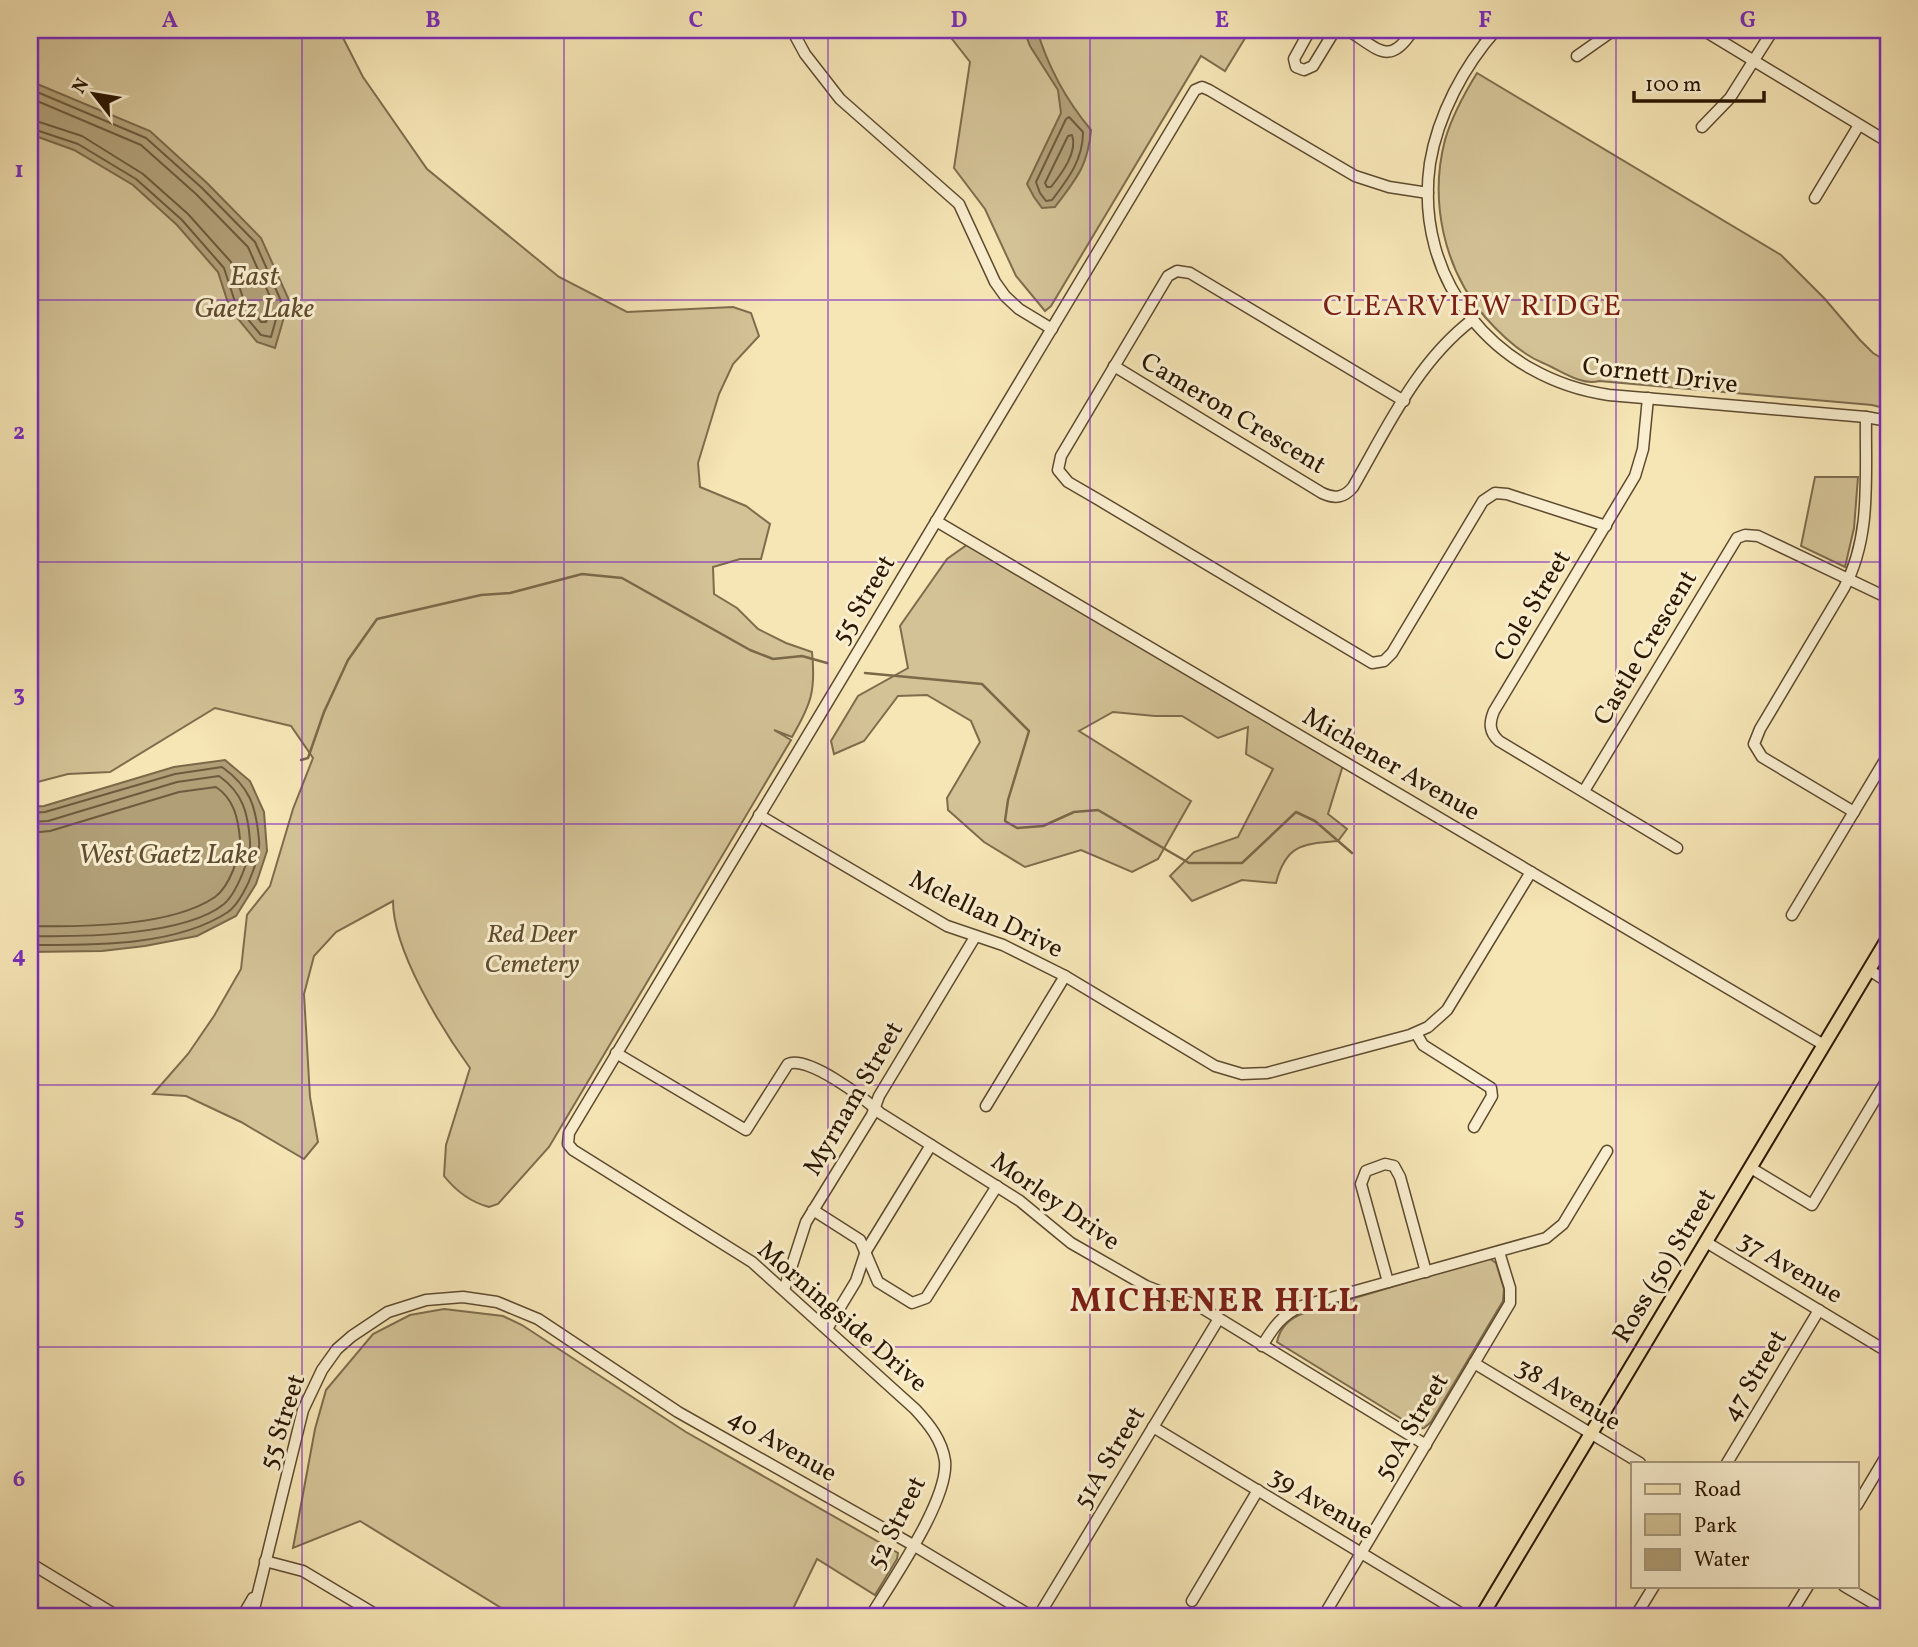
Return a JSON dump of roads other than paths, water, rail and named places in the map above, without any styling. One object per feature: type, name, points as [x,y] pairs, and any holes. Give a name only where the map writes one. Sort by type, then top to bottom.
[{"type":"main road","name":"Ross (50) Street","points":[[1481,1617],[1888,939]]},
{"type":"street","points":[[792,30],[805,54],[840,99],[959,204],[1004,296],[1019,309],[1052,329]]},
{"type":"street","points":[[1310,30],[1294,59],[1296,66],[1304,70],[1313,66],[1335,30]]},
{"type":"street","points":[[1347,30],[1382,51],[1390,52],[1400,48],[1413,30]]},
{"type":"street","points":[[1476,30],[1492,34]]},
{"type":"street","points":[[1577,56],[1614,30]]},
{"type":"street","points":[[1703,30],[1888,142]]},
{"type":"street","points":[[1702,127],[1730,98],[1773,30]]},
{"type":"street","name":"Cornett Drive","points":[[1492,34],[1456,89],[1443,117],[1432,152],[1428,192],[1429,216],[1436,249],[1453,290],[1472,320],[1498,346],[1530,369],[1583,390],[1888,421]]},
{"type":"street","name":"55 Street","points":[[568,1140],[569,1133],[616,1053],[1192,94],[1202,87],[1355,176],[1389,187],[1428,192]]},
{"type":"street","points":[[1815,198],[1859,125]]},
{"type":"street","name":"Cameron Crescent","points":[[1114,366],[1334,498],[1344,495],[1353,487],[1404,401],[1190,273],[1181,271],[1168,276],[1114,366],[1060,456],[1058,470],[1064,478],[1367,662],[1379,663],[1392,653],[1483,501],[1490,495],[1507,494],[1606,526]]},
{"type":"street","points":[[1404,401],[1434,355],[1472,320]]},
{"type":"street","name":"Cole Street","points":[[1584,791],[1499,741],[1492,733],[1490,725],[1494,711],[1629,488],[1643,449],[1648,398]]},
{"type":"street","points":[[1854,812],[1762,757],[1754,744],[1759,729],[1849,579],[1860,552],[1864,531],[1866,417]]},
{"type":"street","name":"Michener Avenue","points":[[936,521],[1824,1045]]},
{"type":"street","name":"Castle Crescent","points":[[1584,791],[1737,538],[1745,535],[1758,536],[1849,579]]},
{"type":"street","points":[[1849,579],[1888,598]]},
{"type":"street","points":[[1792,915],[1888,755]]},
{"type":"street","points":[[1584,791],[1677,848]]},
{"type":"street","name":"Mclellan Drive","points":[[759,815],[941,923],[1012,949],[1065,976],[986,1106]]},
{"type":"street","points":[[1065,976],[1210,1063],[1233,1072],[1252,1074],[1275,1071],[1416,1033],[1436,1021],[1450,1006],[1531,872]]},
{"type":"street","name":"Myrnam Street","points":[[784,1290],[805,1225],[813,1210],[872,1115],[878,1096],[975,937]]},
{"type":"street","points":[[1869,970],[1888,982]]},
{"type":"street","points":[[1416,1033],[1423,1045],[1493,1090],[1474,1127]]},
{"type":"street","name":"Morley Drive","points":[[616,1053],[746,1130],[784,1069],[794,1062],[813,1067],[997,1186],[1042,1217],[1062,1237],[1081,1249],[1146,1286],[1202,1308],[1426,1445]]},
{"type":"street","points":[[1751,1168],[1812,1205],[1888,1078]]},
{"type":"street","name":"Morningside Drive","points":[[568,1140],[573,1150],[752,1262],[915,1409],[932,1429],[940,1444]]},
{"type":"street","points":[[827,1329],[856,1281],[866,1251],[931,1145]]},
{"type":"street","points":[[1262,1346],[1278,1321],[1294,1309],[1546,1238],[1559,1230],[1607,1151]]},
{"type":"street","points":[[1388,1282],[1361,1184],[1366,1171],[1385,1164],[1394,1166],[1400,1177],[1426,1272]]},
{"type":"street","points":[[813,1210],[858,1238],[874,1274],[882,1285],[912,1303],[926,1298],[997,1186]]},
{"type":"street","name":"37 Avenue","points":[[1706,1242],[1888,1352]]},
{"type":"street","name":"50A Street","points":[[1323,1617],[1510,1303],[1510,1288],[1499,1252]]},
{"type":"street","name":"55 Street","points":[[252,1617],[303,1410],[322,1370],[337,1349],[371,1322],[406,1305],[444,1297],[463,1297],[513,1307]]},
{"type":"street","name":"40 Avenue","points":[[513,1307],[538,1319],[678,1412],[913,1545],[1017,1613],[1032,1617]]},
{"type":"street","name":"47 Street","points":[[1728,1462],[1819,1310]]},
{"type":"street","name":"51A Street","points":[[1038,1617],[1219,1320]]},
{"type":"street","name":"38 Avenue","points":[[1474,1363],[1638,1462]]},
{"type":"street","name":"39 Avenue","points":[[1153,1427],[1467,1617]]},
{"type":"street","name":"52 Street","points":[[870,1617],[913,1545],[941,1489],[945,1464],[940,1444]]},
{"type":"street","points":[[1858,1503],[1888,1453]]},
{"type":"street","points":[[1192,1601],[1258,1490]]},
{"type":"street","points":[[265,1561],[303,1571],[380,1617]]},
{"type":"street","points":[[30,1563],[119,1617]]},
{"type":"street","points":[[242,1617],[260,1585]]},
{"type":"street","points":[[1635,1617],[1653,1588]]},
{"type":"street","points":[[1789,1617],[1807,1588]]},
{"type":"street","points":[[1847,1588],[1888,1612]]},
{"type":"water","points":[[1024,30],[1037,30],[1059,83],[1091,130],[1084,163],[1055,207],[1042,208],[1027,184],[1061,113],[1058,90],[1030,46]]},
{"type":"water","name":"East Gaetz Lake","points":[[30,81],[150,131],[207,183],[261,238],[289,300],[275,348],[257,342],[230,309],[218,272],[177,225],[133,185],[74,150],[30,134]]},
{"type":"water","name":"West Gaetz Lake","points":[[225,760],[250,781],[264,812],[267,851],[256,884],[236,916],[197,936],[145,946],[102,951],[30,952],[30,807],[44,806],[174,767]]},
{"type":"waterway","points":[[301,760],[308,758],[324,712],[348,660],[377,619],[481,595],[510,593],[582,574],[622,578],[750,650],[773,659],[802,656],[827,663]]},
{"type":"waterway","points":[[865,673],[982,684],[1029,731],[1008,800],[1005,821],[1017,828],[1043,826],[1074,812],[1098,810],[1189,863],[1242,863],[1296,812],[1315,821],[1352,853]]},
{"type":"district","name":"CLEARVIEW RIDGE","points":[[1473,307]]},
{"type":"district","name":"MICHENER HILL","points":[[1215,1303]]},
{"type":"park label","name":"Red Deer Cemetery","points":[[532,950]]}]
